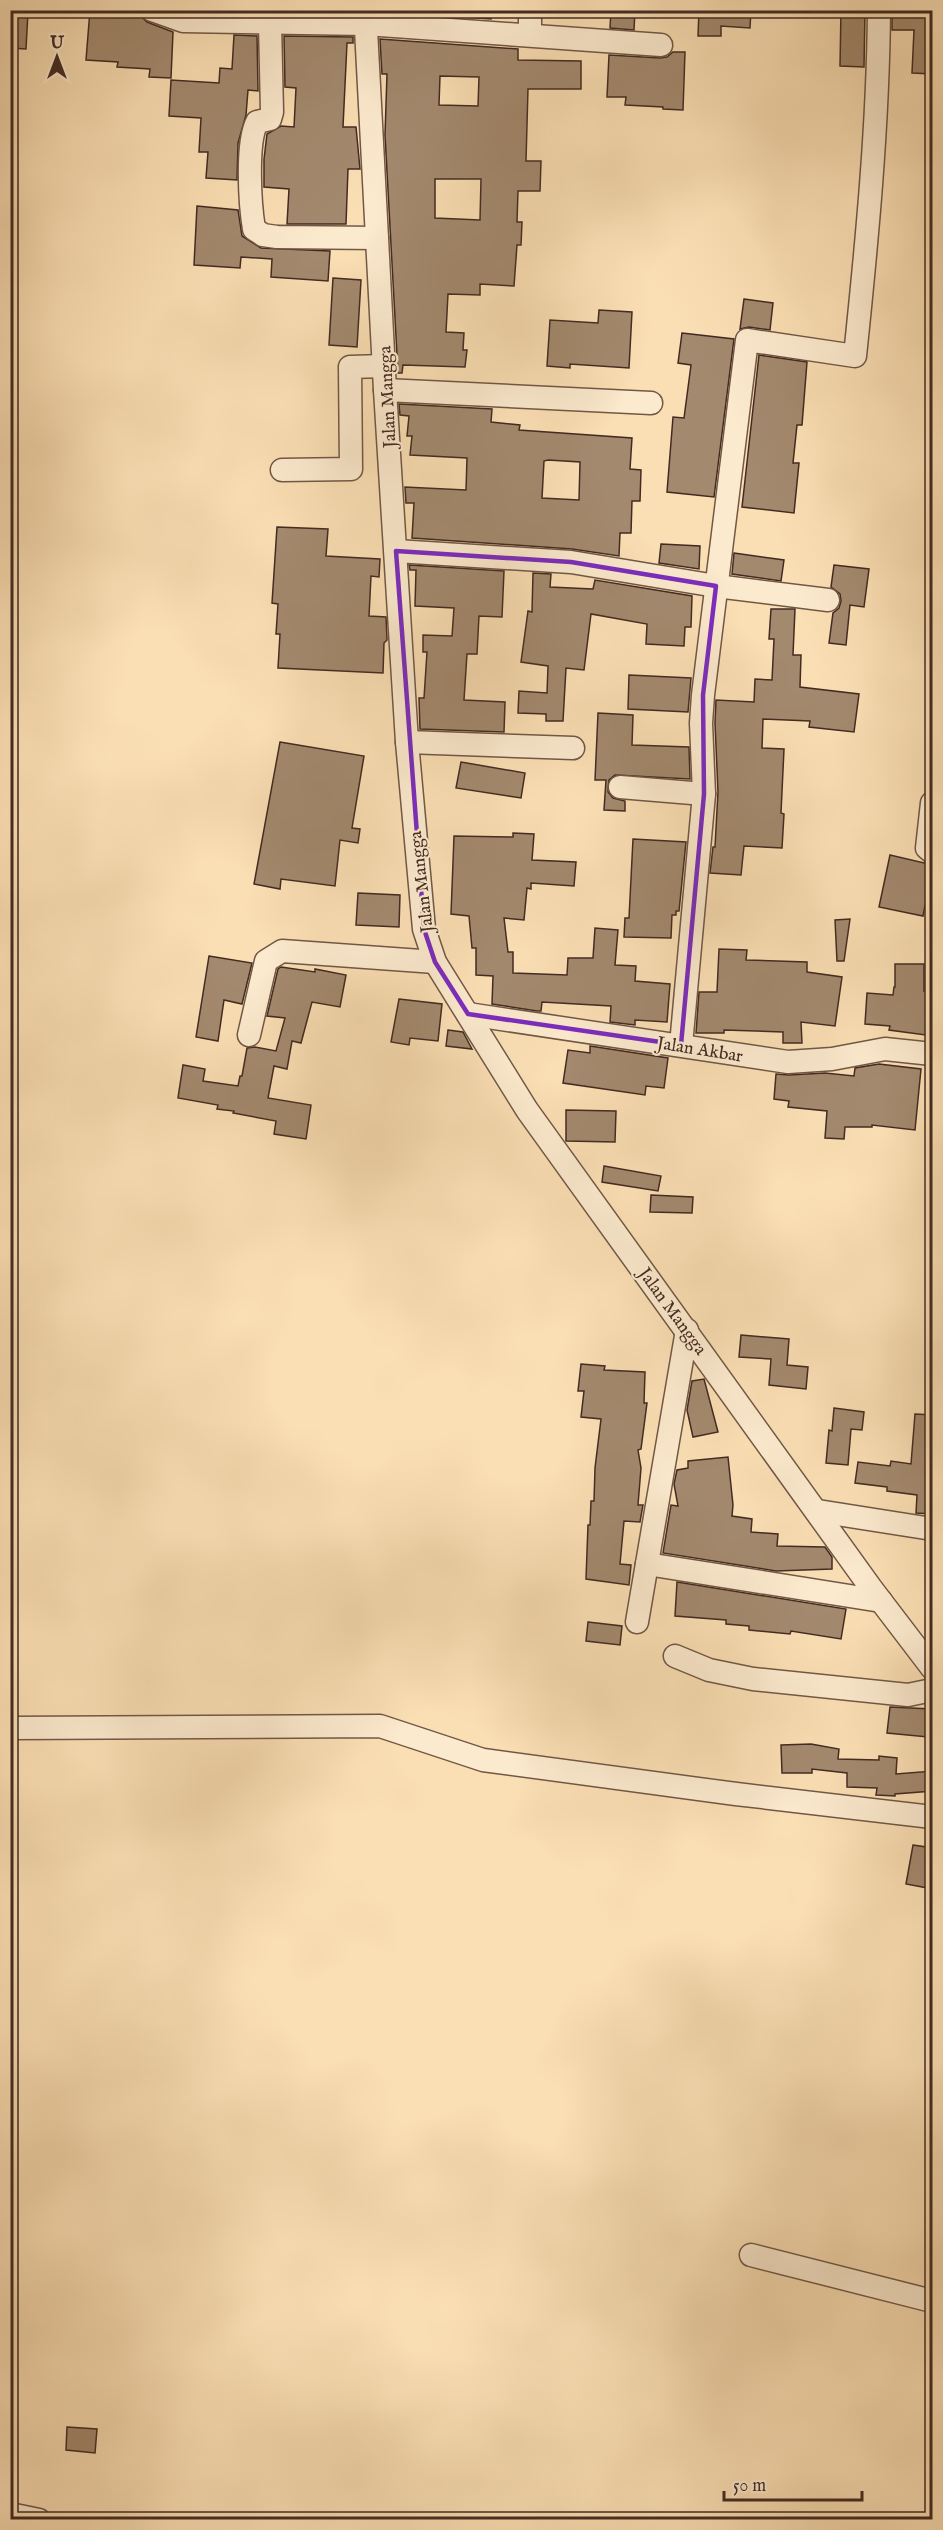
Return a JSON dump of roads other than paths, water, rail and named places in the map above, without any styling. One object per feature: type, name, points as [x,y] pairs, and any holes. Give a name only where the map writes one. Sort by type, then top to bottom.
[{"type":"street","points":[[152,10],[183,21],[270,24],[366,17],[660,45]]},
{"type":"street","points":[[530,10],[530,34]]},
{"type":"street","points":[[681,1046],[704,794],[701,723],[747,340],[855,356],[872,171],[879,10]]},
{"type":"street","name":"Jalan Mangga","points":[[366,17],[407,742],[424,929],[435,962],[527,1110],[881,1601],[933,1668]]},
{"type":"street","points":[[270,24],[272,112],[270,119],[257,122],[252,132],[250,188],[254,229],[263,235],[277,237],[377,238]]},
{"type":"street","points":[[282,470],[351,469],[350,367],[386,379],[651,403]]},
{"type":"street","points":[[386,379],[472,386]]},
{"type":"street","points":[[396,551],[571,562],[697,581],[716,586],[828,600]]},
{"type":"street","points":[[407,742],[573,748]]},
{"type":"street","points":[[620,787],[704,794]]},
{"type":"street","points":[[933,803],[927,848],[933,852]]},
{"type":"street","points":[[249,1035],[266,961],[282,951],[435,962]]},
{"type":"street","name":"Jalan Akbar","points":[[468,1014],[788,1062],[832,1059],[885,1049],[933,1054]]},
{"type":"street","points":[[637,1622],[687,1330]]},
{"type":"street","points":[[818,1511],[933,1529]]},
{"type":"street","points":[[647,1564],[881,1601]]},
{"type":"street","points":[[675,1656],[709,1670],[753,1679],[908,1695],[933,1690]]},
{"type":"street","points":[[10,1728],[380,1726],[483,1760],[736,1794],[933,1817]]},
{"type":"street","points":[[751,2255],[933,2301]]},
{"type":"street","points":[[10,2514],[39,2520]]}]
